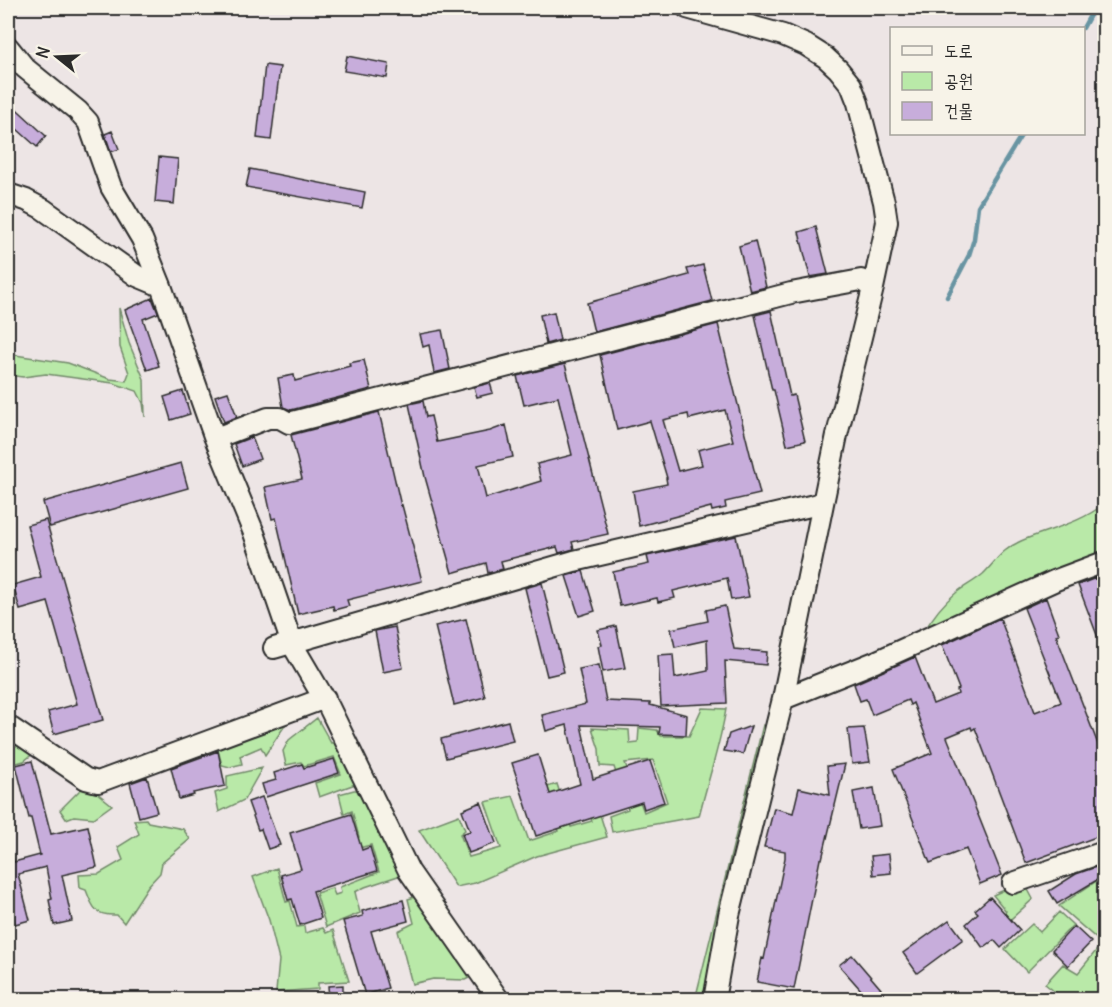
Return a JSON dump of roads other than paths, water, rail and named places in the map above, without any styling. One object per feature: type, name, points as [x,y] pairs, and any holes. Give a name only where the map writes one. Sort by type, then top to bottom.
[{"type":"street","points":[[687,8],[783,35],[806,45],[838,69],[850,85],[870,145],[887,222],[837,435],[783,699],[729,915],[714,999]]},
{"type":"street","points":[[8,47],[25,68],[78,111],[88,122],[111,187],[142,239],[161,286],[214,436],[254,533],[283,646],[325,698],[410,871],[499,999]]},
{"type":"street","points":[[8,194],[43,208],[137,276],[161,286]]},
{"type":"street","points":[[214,436],[221,436],[268,418],[280,418],[289,423],[791,294],[861,280],[873,288]]},
{"type":"street","points":[[283,646],[574,561],[823,503]]},
{"type":"street","points":[[783,699],[875,662],[1056,580],[1104,562]]},
{"type":"street","points":[[8,726],[86,779],[98,782],[325,698]]},
{"type":"street","points":[[1013,883],[1104,852]]},
{"type":"waterway","points":[[1084,27],[1094,8]]},
{"type":"waterway","points":[[1103,8],[1104,16]]},
{"type":"waterway","points":[[947,297],[969,255],[974,239],[978,206],[1021,135]]}]
